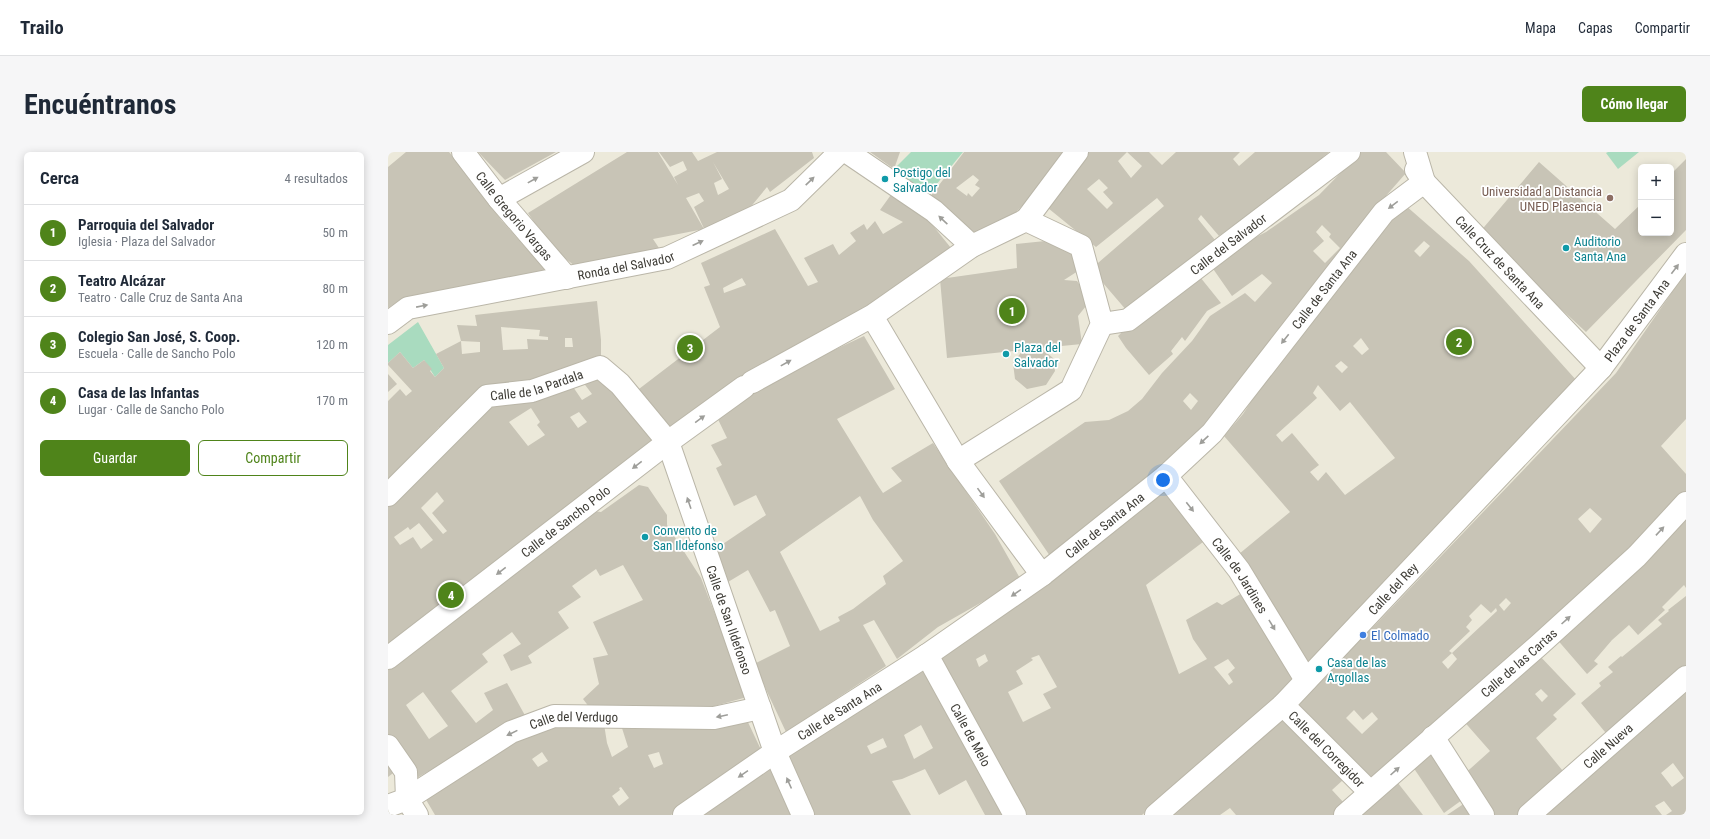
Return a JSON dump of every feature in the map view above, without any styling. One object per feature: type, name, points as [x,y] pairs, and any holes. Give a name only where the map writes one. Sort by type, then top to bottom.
[{"type":"street","name":"Calle Gregorio Vargas","points":[[463,152],[499,199],[567,278]]},
{"type":"street","points":[[499,199],[583,152]]},
{"type":"street","name":"Ronda del Salvador","points":[[388,323],[408,308],[667,258],[791,200],[840,152]]},
{"type":"street","points":[[847,152],[934,211],[972,246]]},
{"type":"street","points":[[1042,575],[958,462],[872,316],[972,246],[1026,220],[1077,152]]},
{"type":"street","name":"Calle del Salvador","points":[[1102,324],[1128,320],[1350,152]]},
{"type":"street","name":"Calle Cruz de Santa Ana","points":[[1404,152],[1424,182],[1601,368]]},
{"type":"street","points":[[1415,152],[1424,182]]},
{"type":"street","name":"Calle de Santa Ana","points":[[684,815],[775,752],[927,655],[1042,575],[1166,476],[1212,433],[1384,212],[1424,182]]},
{"type":"street","points":[[958,462],[1071,390],[1102,324],[1081,246],[1026,220]]},
{"type":"street","name":"Plaza de Santa Ana","points":[[1601,368],[1686,254]]},
{"type":"street","name":"Calle de Sancho Polo","points":[[388,658],[668,442],[748,385],[872,316]]},
{"type":"street","name":"Calle de la Pardala","points":[[388,495],[487,396],[532,391],[600,367],[620,384],[668,442]]},
{"type":"street","name":"Calle del Rey","points":[[1156,815],[1283,705],[1601,368]]},
{"type":"street","name":"Calle de San Ildefonso","points":[[668,442],[775,752],[804,815]]},
{"type":"street","name":"Calle de Jardines","points":[[1166,476],[1239,570],[1306,680]]},
{"type":"street","name":"Calle de las Cartas","points":[[1344,815],[1539,645],[1637,556],[1686,503]]},
{"type":"street","name":"Calle de Melo","points":[[927,655],[1015,815]]},
{"type":"street","name":"Calle Nueva","points":[[1529,815],[1686,677]]},
{"type":"street","name":"Calle del Corregidor","points":[[1283,705],[1370,792]]},
{"type":"street","name":"Calle del Verdugo","points":[[404,807],[511,732],[554,716],[714,718],[760,708]]},
{"type":"street","points":[[1433,737],[1483,815]]},
{"type":"street","points":[[388,746],[406,772],[404,807]]},
{"type":"green space","points":[[911,152],[963,152],[927,196],[892,171]]},
{"type":"green space","points":[[1639,152],[1618,169],[1606,153]]},
{"type":"green space","points":[[418,322],[444,368],[435,377],[424,360],[413,368],[400,352],[388,363],[388,345]]},
{"type":"building","points":[[406,152],[449,152],[472,179],[501,220],[550,275],[473,286],[400,300],[388,308],[388,167]]},
{"type":"building","points":[[478,152],[556,152],[505,180]]},
{"type":"building","points":[[627,152],[658,152],[678,185],[674,177],[687,170],[683,161],[670,167],[659,152],[692,152],[698,161],[717,152],[812,152],[814,158],[770,192],[767,187],[744,215],[707,235],[694,207],[704,201],[699,193],[686,198],[704,229],[653,239],[659,248],[581,271],[550,246],[528,213]],"holes":[[[713,162],[729,189],[718,195],[714,183],[722,179]]]},
{"type":"building","points":[[870,152],[900,152],[894,169]]},
{"type":"building","points":[[964,152],[1065,152],[1039,188],[1003,226],[979,236],[930,197]],"holes":[[[973,175],[979,180],[975,185],[980,188],[972,197],[968,193],[967,196],[956,188]]]},
{"type":"building","points":[[1088,152],[1127,152],[1149,152],[1162,165],[1176,152],[1240,152],[1233,159],[1239,166],[1255,152],[1329,152],[1323,157],[1325,159],[1219,236],[1201,215],[1198,219],[1215,240],[1127,311],[1091,269],[1164,206],[1157,198],[1096,247],[1043,204]],"holes":[[[1127,152],[1142,166],[1131,178],[1118,161]],[[1099,179],[1108,188],[1103,192],[1113,203],[1107,209],[1087,189]]]},
{"type":"building","points":[[1361,152],[1386,152],[1406,173],[1378,205],[1210,431],[1050,556],[999,481],[1085,422],[1109,420],[1128,411],[1142,399],[1162,373],[1192,341],[1210,316],[1245,293],[1255,302],[1272,283],[1262,274],[1232,296],[1209,263],[1266,232],[1319,195]],"holes":[[[1322,225],[1331,234],[1329,237],[1340,248],[1325,263],[1313,251],[1324,241],[1316,232]],[[1190,393],[1198,401],[1191,410],[1183,401]]]},
{"type":"building","name":"Auditorio Santa Ana","points":[[1686,159],[1686,230],[1586,332],[1479,233],[1539,162],[1615,229],[1638,207],[1638,236],[1674,236],[1674,171]]},
{"type":"building","points":[[893,192],[922,212],[955,253],[755,387],[864,336],[895,389],[837,419],[877,484],[883,493],[902,481],[891,468],[933,443],[995,534],[1021,580],[938,627],[897,659],[874,620],[863,625],[886,666],[786,732],[754,664],[790,646],[775,610],[770,612],[748,570],[723,585],[711,552],[766,515],[756,495],[734,506],[716,468],[722,465],[711,445],[727,438],[713,409],[746,392],[739,377],[666,434],[635,392],[720,327],[704,287],[710,285],[701,263],[775,229],[808,286],[818,282],[804,258],[833,244],[839,255],[856,241],[850,233],[864,224],[867,230],[875,221],[883,234],[903,222],[880,210]],"holes":[[[742,278],[746,285],[724,293],[723,288]],[[860,496],[873,520],[903,561],[883,576],[886,584],[853,609],[838,617],[840,621],[820,631],[780,552]]]},
{"type":"building","points":[[1405,205],[1469,261],[1577,381],[1305,669],[1239,554],[1290,512],[1224,436],[1243,414],[1275,364],[1316,310]],"holes":[[[1424,241],[1430,246],[1420,257],[1414,251]],[[1361,338],[1369,349],[1362,355],[1353,346]],[[1341,361],[1348,367],[1342,373],[1335,366]],[[1318,385],[1340,411],[1350,402],[1395,458],[1345,495],[1326,472],[1318,481],[1310,472],[1319,465],[1292,433],[1282,442],[1276,435],[1317,398],[1313,393]]]},
{"type":"building","points":[[1055,240],[1077,254],[1078,271],[1064,280],[1077,281],[1084,291],[1086,306],[1078,316],[1082,344],[1041,348],[1053,358],[1055,371],[1046,385],[1027,389],[1015,379],[1013,363],[1023,350],[947,358],[940,279],[1017,268],[1016,244]]},
{"type":"building","points":[[1196,272],[1221,303],[1207,311],[1185,341],[1182,337],[1171,351],[1173,354],[1149,375],[1126,348],[1118,336],[1138,317]]},
{"type":"building","points":[[1686,272],[1686,419],[1661,446],[1686,474],[1686,496],[1603,579],[1370,784],[1294,703],[1377,623],[1616,373]],"holes":[[[1590,508],[1602,519],[1590,533],[1578,519]],[[1506,598],[1511,603],[1504,611],[1499,605]],[[1481,604],[1491,613],[1496,608],[1497,611],[1452,653],[1449,651],[1470,631],[1466,627],[1472,620],[1469,616]],[[1452,653],[1457,659],[1448,669],[1442,662]],[[1354,710],[1363,720],[1372,712],[1378,719],[1362,734],[1346,718]]]},
{"type":"building","points":[[597,301],[601,340],[601,363],[455,415],[441,430],[439,427],[425,442],[427,444],[388,487],[388,401],[400,389],[406,396],[412,391],[388,365],[388,363],[400,352],[413,368],[424,360],[432,369],[430,371],[435,377],[444,368],[436,354],[461,341],[457,325],[477,326],[475,315]],"holes":[[[501,327],[540,330],[539,336],[548,337],[548,340],[527,339],[528,349],[503,350]],[[565,338],[572,338],[573,347],[565,347]],[[461,341],[480,342],[480,352],[462,354]]]},
{"type":"building","points":[[599,370],[660,440],[388,649],[388,500],[493,403],[569,381],[582,400],[592,394],[579,377]],"holes":[[[531,408],[540,422],[537,425],[545,435],[528,446],[509,422]],[[579,412],[587,422],[578,428],[570,417]],[[437,492],[444,501],[432,513],[447,531],[443,534],[421,508]],[[419,523],[433,540],[421,549],[413,537],[400,545],[394,537],[408,527],[410,530]]]},
{"type":"building","points":[[388,374],[397,384],[388,392]]},
{"type":"building","points":[[639,485],[648,487],[667,515],[667,525],[701,578],[747,697],[711,707],[676,711],[593,712],[583,699],[599,684],[593,658],[608,655],[593,622],[643,600],[623,565],[600,576],[596,569],[572,586],[581,597],[558,612],[569,628],[528,656],[532,663],[511,671],[503,655],[521,644],[512,632],[482,654],[488,662],[451,691],[476,723],[493,710],[484,693],[507,683],[527,719],[467,749],[415,779],[388,736],[388,667],[593,511],[601,512]],"holes":[[[423,692],[448,726],[429,739],[406,705]]]},
{"type":"building","points":[[1170,485],[1207,539],[1146,585],[1179,674],[1207,659],[1193,639],[1186,620],[1217,602],[1222,605],[1242,593],[1301,679],[1142,815],[1017,815],[938,654]],"holes":[[[985,654],[988,661],[979,667],[976,659]],[[1039,655],[1057,687],[1043,694],[1051,708],[1023,722],[1008,692],[1023,684],[1016,671],[1033,660],[1031,658]],[[1228,659],[1235,668],[1228,674],[1233,682],[1229,685],[1214,667]]]},
{"type":"building","points":[[1686,512],[1686,588],[1684,585],[1662,607],[1665,610],[1638,635],[1629,625],[1612,640],[1594,661],[1598,664],[1587,674],[1555,637]]},
{"type":"building","points":[[1686,596],[1686,671],[1610,738],[1581,703],[1601,686],[1599,683],[1613,672],[1608,667],[1662,624],[1658,620]]},
{"type":"building","points":[[1537,653],[1576,694],[1553,715],[1557,719],[1536,738],[1567,776],[1522,815],[1487,815],[1461,777],[1490,751],[1461,718]],"holes":[[[1541,689],[1548,696],[1542,702],[1535,694]]]},
{"type":"building","points":[[924,661],[1007,815],[985,815],[966,780],[939,795],[925,769],[902,779],[892,781],[911,815],[808,815],[782,752]],"holes":[[[921,725],[933,748],[914,759],[904,735]],[[883,738],[887,747],[871,754],[867,746]]]},
{"type":"building","points":[[1686,684],[1686,815],[1666,815],[1672,811],[1664,801],[1655,806],[1662,815],[1534,815]],"holes":[[[1673,763],[1684,778],[1672,787],[1661,773]]]},
{"type":"building","points":[[1284,717],[1343,780],[1332,790],[1345,804],[1333,815],[1236,815],[1230,808],[1220,815],[1165,815]]},
{"type":"building","points":[[746,718],[763,754],[733,771],[671,815],[435,815],[425,798],[519,739],[551,722],[604,724],[607,743],[612,757],[628,747],[621,725]],"holes":[[[542,752],[548,761],[538,767],[532,759]],[[659,752],[663,764],[654,768],[648,755]],[[621,787],[629,798],[619,806],[612,796],[620,790],[619,788]]]},
{"type":"building","points":[[1430,747],[1462,800],[1444,813],[1411,764]]},
{"type":"building","points":[[388,757],[397,770],[388,777]]},
{"type":"building","points":[[769,766],[794,815],[693,815]]},
{"type":"building","points":[[1394,778],[1423,815],[1354,815]]},
{"type":"building","points":[[1465,803],[1473,815],[1447,815]]},
{"type":"place","name":"Postigo del Salvador","points":[[885,179]]},
{"type":"place","name":"Universidad a Distancia UNED Plasencia","points":[[1610,198]]},
{"type":"place","name":"Auditorio Santa Ana","points":[[1566,248]]},
{"type":"place","name":"Parroquia del Salvador","points":[[1012,311]]},
{"type":"place","name":"Teatro Alcázar","points":[[1459,342]]},
{"type":"place","name":"Colegio San José, S. Coop.","points":[[690,348]]},
{"type":"place","name":"Plaza del Salvador","points":[[1006,354]]},
{"type":"place","name":"Convento de San Ildefonso","points":[[645,537]]},
{"type":"place","name":"Casa de las Infantas","points":[[451,595]]},
{"type":"place","name":"El Colmado","points":[[1363,635]]},
{"type":"place","name":"Casa de las Argollas","points":[[1319,669]]}]
